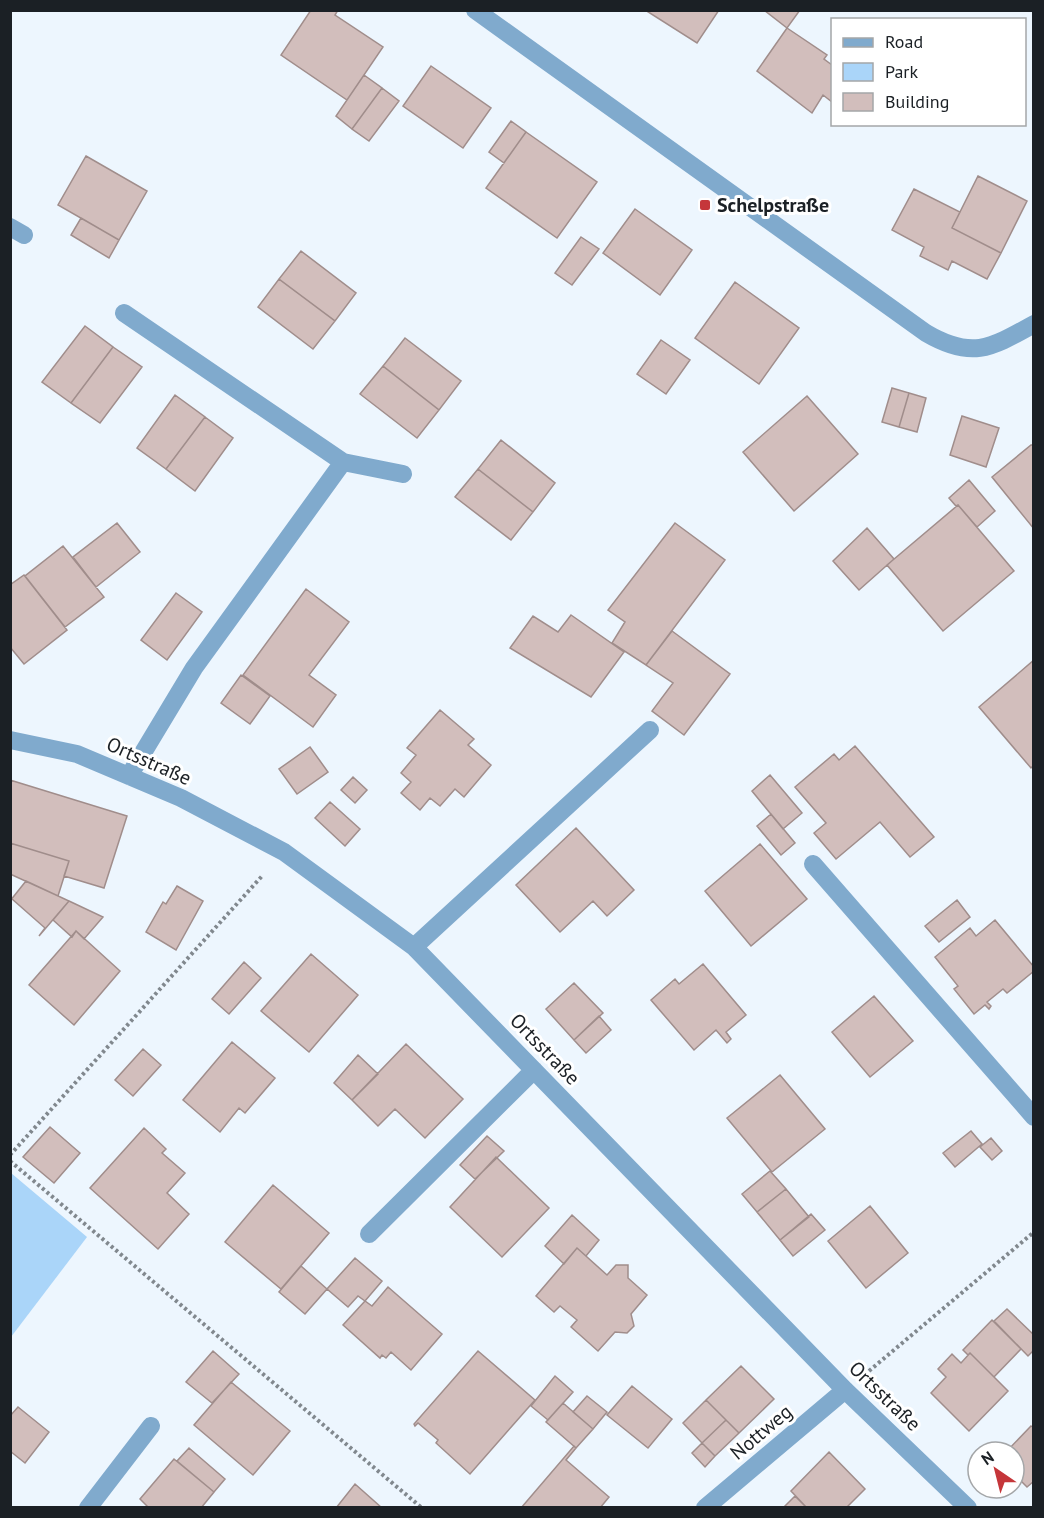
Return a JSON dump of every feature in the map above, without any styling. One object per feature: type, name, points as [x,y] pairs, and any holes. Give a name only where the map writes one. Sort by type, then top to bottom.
[{"type":"street","points":[[475,10],[926,333],[945,344],[974,350],[1003,341],[1034,324]]},
{"type":"street","points":[[124,313],[343,462],[403,474]]},
{"type":"street","points":[[129,776],[194,668],[343,462]]},
{"type":"street","points":[[414,947],[650,730]]},
{"type":"street","name":"Ortsstraße","points":[[10,740],[78,754],[181,798],[284,852],[414,947],[845,1390],[968,1508]]},
{"type":"street","points":[[813,864],[1034,1118]]},
{"type":"street","points":[[369,1234],[534,1070]]},
{"type":"street","name":"Nottweg","points":[[705,1508],[845,1390]]},
{"type":"street","points":[[88,1508],[151,1426]]},
{"type":"path","points":[[10,1155],[284,852]]},
{"type":"path","points":[[10,1161],[422,1508]]},
{"type":"path","points":[[845,1390],[1034,1232]]},
{"type":"green space","points":[[11,1173],[87,1237],[11,1337]]},
{"type":"building","points":[[311,10],[338,10],[335,15],[383,47],[347,100],[281,55]]},
{"type":"building","points":[[645,10],[719,10],[697,43]]},
{"type":"building","points":[[764,10],[800,10],[787,28]]},
{"type":"building","points":[[787,28],[827,55],[824,59],[831,64],[831,101],[823,95],[812,113],[757,71]]},
{"type":"building","points":[[431,66],[491,108],[463,148],[403,106]]},
{"type":"building","points":[[364,75],[382,88],[352,129],[336,116]]},
{"type":"building","points":[[382,88],[399,101],[369,141],[352,129]]},
{"type":"building","points":[[511,121],[526,132],[504,163],[489,152]]},
{"type":"building","points":[[526,132],[597,182],[557,238],[486,188]]},
{"type":"building","points":[[86,156],[147,191],[119,240],[58,205]]},
{"type":"building","points":[[978,176],[1027,201],[1001,253],[952,228]]},
{"type":"building","points":[[914,189],[960,212],[952,228],[1001,253],[987,279],[952,261],[948,270],[920,256],[924,247],[892,230]]},
{"type":"building","points":[[635,209],[692,250],[660,295],[603,253]]},
{"type":"building","points":[[81,218],[119,240],[109,258],[71,235]]},
{"type":"building","points":[[581,237],[599,249],[572,285],[555,273]]},
{"type":"building","points":[[301,251],[356,293],[335,321],[279,279]]},
{"type":"building","points":[[279,279],[335,321],[313,349],[258,307]]},
{"type":"building","points":[[735,282],[799,328],[759,384],[695,338]]},
{"type":"building","points":[[85,326],[113,347],[71,403],[42,382]]},
{"type":"building","points":[[405,338],[461,381],[439,410],[383,366]]},
{"type":"building","points":[[661,340],[690,360],[666,394],[637,374]]},
{"type":"building","points":[[113,347],[142,367],[100,423],[71,403]]},
{"type":"building","points":[[383,366],[439,410],[417,438],[360,394]]},
{"type":"building","points":[[892,388],[909,393],[899,427],[882,422]]},
{"type":"building","points":[[909,393],[926,398],[917,432],[899,427]]},
{"type":"building","points":[[175,395],[205,417],[166,469],[137,448]]},
{"type":"building","points":[[807,396],[858,454],[794,511],[743,452]]},
{"type":"building","points":[[962,416],[999,428],[986,467],[950,455]]},
{"type":"building","points":[[205,417],[233,438],[195,491],[166,469]]},
{"type":"building","points":[[501,440],[555,483],[533,512],[478,469]]},
{"type":"building","points":[[1031,445],[1034,445],[1034,529],[992,477]]},
{"type":"building","points":[[478,469],[533,512],[511,540],[455,497]]},
{"type":"building","points":[[969,480],[995,511],[977,527],[949,498]]},
{"type":"building","points":[[958,505],[1014,571],[943,631],[887,565]]},
{"type":"building","points":[[117,523],[140,552],[96,587],[73,557]]},
{"type":"building","points":[[675,523],[725,560],[646,665],[612,643],[625,622],[608,610]]},
{"type":"building","points":[[867,528],[894,559],[859,590],[833,561]]},
{"type":"building","points":[[63,546],[104,597],[65,627],[25,576]]},
{"type":"building","points":[[24,575],[67,630],[24,664],[10,647],[10,585]]},
{"type":"building","points":[[306,589],[349,622],[309,675],[336,695],[313,727],[243,675]]},
{"type":"building","points":[[176,593],[202,612],[167,660],[141,640]]},
{"type":"building","points":[[571,615],[624,652],[591,697],[510,648],[533,616],[558,632]]},
{"type":"building","points":[[672,631],[730,674],[684,735],[652,711],[673,683],[646,665]]},
{"type":"building","points":[[1034,660],[1034,765],[1031,768],[979,707]]},
{"type":"building","points":[[241,675],[270,696],[250,724],[221,703]]},
{"type":"building","points":[[440,710],[474,739],[468,745],[491,765],[464,797],[455,789],[440,806],[430,798],[420,810],[401,793],[411,782],[401,773],[416,755],[407,748]]},
{"type":"building","points":[[855,746],[934,837],[910,857],[880,822],[836,859],[814,833],[826,823],[795,787],[834,754],[839,760]]},
{"type":"building","points":[[310,747],[328,772],[297,794],[279,769]]},
{"type":"building","points":[[770,775],[802,813],[783,829],[752,791]]},
{"type":"building","points":[[353,777],[367,790],[355,803],[341,790]]},
{"type":"building","points":[[10,780],[127,816],[104,888],[64,876],[69,861],[10,843]]},
{"type":"building","points":[[330,802],[360,829],[345,846],[315,818]]},
{"type":"building","points":[[771,814],[795,843],[781,855],[757,826]]},
{"type":"building","points":[[576,828],[634,890],[607,916],[593,901],[560,932],[516,885]]},
{"type":"building","points":[[10,843],[69,861],[58,896],[10,874]]},
{"type":"building","points":[[760,844],[807,899],[751,946],[705,891]]},
{"type":"building","points":[[26,881],[69,901],[39,936],[45,928],[12,899],[10,901]]},
{"type":"building","points":[[177,886],[203,901],[176,950],[146,932],[163,902],[166,904]]},
{"type":"building","points":[[957,900],[970,917],[939,942],[925,926]]},
{"type":"building","points":[[69,901],[103,917],[84,939],[76,931],[72,937],[53,920]]},
{"type":"building","points":[[995,920],[1034,967],[1034,971],[1007,993],[1003,989],[987,1002],[991,1006],[989,1009],[985,1005],[974,1014],[954,989],[958,986],[935,957],[970,928],[976,936]]},
{"type":"building","points":[[76,931],[120,971],[74,1025],[29,985]]},
{"type":"building","points":[[311,954],[358,995],[309,1052],[261,1011]]},
{"type":"building","points":[[244,962],[261,978],[229,1014],[212,999]]},
{"type":"building","points":[[703,964],[746,1015],[726,1032],[731,1039],[727,1043],[716,1030],[694,1050],[651,1000],[675,979],[679,984]]},
{"type":"building","points":[[574,983],[603,1013],[574,1040],[546,1009]]},
{"type":"building","points":[[874,996],[913,1041],[870,1077],[832,1032]]},
{"type":"building","points":[[599,1016],[611,1030],[586,1053],[574,1040]]},
{"type":"building","points":[[232,1042],[275,1078],[245,1113],[239,1108],[220,1132],[183,1100]]},
{"type":"building","points":[[406,1044],[463,1099],[425,1138],[395,1109],[378,1126],[352,1100]]},
{"type":"building","points":[[143,1049],[161,1065],[133,1096],[115,1080]]},
{"type":"building","points":[[358,1055],[378,1074],[352,1100],[334,1083]]},
{"type":"building","points":[[780,1075],[825,1129],[772,1172],[727,1118]]},
{"type":"building","points":[[50,1127],[80,1153],[54,1183],[23,1157]]},
{"type":"building","points":[[144,1128],[166,1149],[162,1153],[185,1173],[167,1193],[189,1214],[158,1249],[90,1188]]},
{"type":"building","points":[[971,1131],[982,1144],[955,1167],[943,1153]]},
{"type":"building","points":[[487,1136],[504,1151],[475,1179],[460,1165]]},
{"type":"building","points":[[991,1138],[1002,1151],[992,1160],[980,1147]]},
{"type":"building","points":[[496,1157],[549,1208],[502,1257],[450,1207]]},
{"type":"building","points":[[770,1171],[786,1189],[757,1212],[742,1194]]},
{"type":"building","points":[[273,1185],[329,1233],[281,1289],[225,1242]]},
{"type":"building","points":[[786,1189],[809,1217],[780,1240],[757,1212]]},
{"type":"building","points":[[870,1206],[908,1253],[866,1288],[828,1241]]},
{"type":"building","points":[[811,1214],[825,1230],[793,1256],[780,1240]]},
{"type":"building","points":[[572,1215],[599,1240],[586,1256],[577,1248],[564,1264],[545,1246]]},
{"type":"building","points":[[577,1248],[607,1275],[616,1265],[628,1265],[628,1278],[647,1295],[631,1314],[634,1326],[627,1333],[615,1332],[598,1351],[571,1327],[577,1320],[560,1306],[554,1312],[536,1296]]},
{"type":"building","points":[[355,1258],[382,1281],[365,1301],[358,1296],[348,1307],[327,1289]]},
{"type":"building","points":[[301,1266],[327,1289],[305,1314],[279,1292]]},
{"type":"building","points":[[388,1287],[442,1334],[411,1370],[391,1352],[386,1358],[382,1355],[380,1358],[343,1325],[365,1301],[372,1306]]},
{"type":"building","points":[[1007,1309],[1034,1335],[1034,1350],[1028,1356],[994,1321]]},
{"type":"building","points":[[992,1320],[1021,1349],[994,1377],[970,1353],[968,1355],[963,1350]]},
{"type":"building","points":[[213,1351],[239,1374],[212,1403],[186,1382]]},
{"type":"building","points":[[478,1351],[535,1400],[470,1474],[436,1443],[438,1440],[418,1423],[415,1426],[414,1424]]},
{"type":"building","points":[[970,1353],[1008,1391],[969,1431],[931,1393],[946,1377],[938,1369],[952,1354],[961,1363]]},
{"type":"building","points":[[741,1366],[774,1399],[739,1433],[706,1400]]},
{"type":"building","points":[[555,1376],[573,1392],[548,1420],[531,1406]]},
{"type":"building","points":[[231,1382],[290,1431],[253,1475],[194,1425]]},
{"type":"building","points":[[632,1386],[672,1419],[648,1448],[607,1415]]},
{"type":"building","points":[[587,1396],[607,1412],[593,1429],[573,1412]]},
{"type":"building","points":[[706,1400],[726,1420],[702,1443],[683,1423]]},
{"type":"building","points":[[563,1403],[593,1429],[576,1448],[546,1422]]},
{"type":"building","points":[[18,1407],[49,1432],[25,1463],[10,1451],[10,1416]]},
{"type":"building","points":[[726,1420],[739,1433],[715,1456],[702,1443]]},
{"type":"building","points":[[1031,1426],[1034,1428],[1034,1481],[1027,1487],[1026,1440],[1018,1440]]},
{"type":"building","points":[[702,1443],[715,1456],[705,1467],[692,1453]]},
{"type":"building","points":[[574,1446],[576,1448],[566,1460],[609,1497],[600,1508],[521,1508]]},
{"type":"building","points":[[189,1448],[225,1479],[214,1492],[177,1461]]},
{"type":"building","points":[[829,1452],[865,1489],[846,1508],[807,1508],[791,1491]]},
{"type":"building","points":[[174,1459],[214,1492],[201,1508],[149,1508],[140,1499]]},
{"type":"building","points":[[355,1484],[382,1508],[336,1508]]},
{"type":"building","points":[[795,1496],[807,1508],[783,1508]]},
{"type":"place","name":"Schelpstraße","points":[[705,205]]}]
